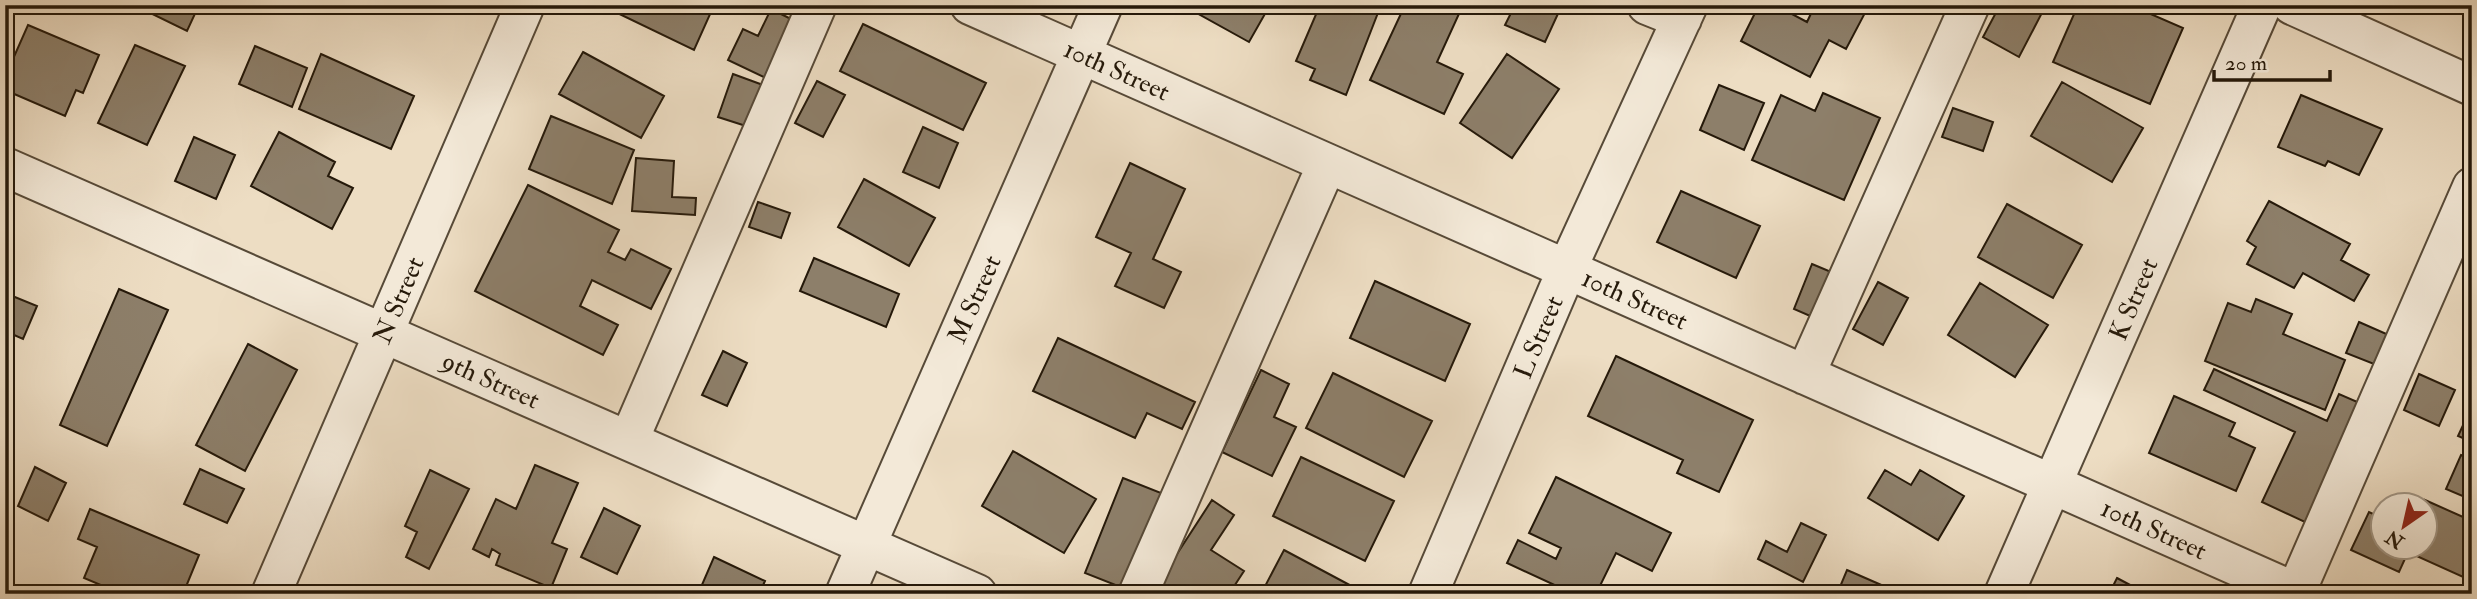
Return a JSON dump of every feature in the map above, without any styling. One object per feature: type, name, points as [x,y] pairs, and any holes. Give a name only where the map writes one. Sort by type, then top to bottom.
[{"type":"street","name":"N Street","points":[[271,594],[525,5]]},
{"type":"street","points":[[629,440],[817,5]]},
{"type":"street","name":"10th Street","points":[[970,5],[2297,593]]},
{"type":"street","name":"M Street","points":[[845,594],[1103,5]]},
{"type":"street","points":[[1647,5],[1685,12]]},
{"type":"street","points":[[1805,375],[1970,5]]},
{"type":"street","name":"K Street","points":[[2004,594],[2262,5]]},
{"type":"street","points":[[2292,5],[2472,86]]},
{"type":"street","name":"L Street","points":[[1428,594],[1567,269],[1685,12]]},
{"type":"street","points":[[1138,594],[1327,164]]},
{"type":"street","name":"9th Street","points":[[5,167],[977,594]]},
{"type":"street","points":[[2297,593],[2472,187]]},
{"type":"building","points":[[134,5],[199,5],[187,31]]},
{"type":"building","points":[[611,5],[697,5],[711,12],[694,50],[609,9]]},
{"type":"building","points":[[1198,5],[1270,5],[1249,42],[1195,12]]},
{"type":"building","points":[[1320,5],[1381,5],[1346,95],[1310,80],[1315,69],[1296,61]]},
{"type":"building","points":[[1405,5],[1463,5],[1437,62],[1463,74],[1444,114],[1370,80]]},
{"type":"building","points":[[1515,5],[1562,5],[1545,42],[1505,25]]},
{"type":"building","points":[[1759,5],[1775,5],[1807,22],[1815,5],[1855,5],[1866,11],[1846,49],[1829,40],[1810,77],[1741,41]]},
{"type":"building","points":[[2000,5],[2046,5],[2019,57],[1983,37]]},
{"type":"building","points":[[2078,5],[2130,5],[2183,28],[2150,104],[2053,62]]},
{"type":"building","points":[[771,9],[793,20],[766,78],[728,60],[743,29],[758,36]]},
{"type":"building","points":[[863,24],[986,83],[963,130],[840,71]]},
{"type":"building","points":[[28,25],[99,55],[83,93],[76,90],[65,116],[5,90],[5,77]]},
{"type":"building","points":[[135,45],[185,66],[147,145],[98,123]]},
{"type":"building","points":[[255,46],[307,68],[292,107],[239,84]]},
{"type":"building","points":[[583,52],[664,96],[641,138],[559,94]]},
{"type":"building","points":[[321,54],[414,96],[391,149],[299,109]]},
{"type":"building","points":[[1507,54],[1559,89],[1512,158],[1460,123]]},
{"type":"building","points":[[733,74],[763,85],[749,127],[718,117]]},
{"type":"building","points":[[817,81],[845,95],[823,137],[795,123]]},
{"type":"building","points":[[2062,82],[2143,128],[2112,182],[2031,136]]},
{"type":"building","points":[[1719,85],[1764,103],[1744,150],[1700,130]]},
{"type":"building","points":[[1823,93],[1880,118],[1844,200],[1752,160],[1781,95],[1815,111]]},
{"type":"building","points":[[2301,95],[2382,129],[2359,175],[2328,161],[2325,166],[2278,147]]},
{"type":"building","points":[[1953,108],[1993,122],[1983,151],[1942,137]]},
{"type":"building","points":[[551,116],[634,150],[612,204],[529,169]]},
{"type":"building","points":[[923,127],[958,143],[939,188],[903,172]]},
{"type":"building","points":[[279,132],[335,162],[328,176],[353,188],[332,229],[251,186]]},
{"type":"building","points":[[194,137],[235,155],[216,199],[175,181]]},
{"type":"building","points":[[636,158],[674,161],[672,197],[696,198],[695,215],[632,211]]},
{"type":"building","points":[[1130,163],[1185,189],[1153,259],[1181,272],[1164,308],[1115,286],[1131,253],[1096,237]]},
{"type":"building","points":[[864,179],[935,218],[909,266],[838,227]]},
{"type":"building","points":[[528,185],[619,230],[608,252],[625,260],[631,249],[671,269],[651,309],[592,280],[580,306],[618,325],[603,355],[475,291]]},
{"type":"building","points":[[1681,191],[1760,226],[1736,278],[1657,242]]},
{"type":"building","points":[[2269,201],[2350,244],[2341,260],[2369,275],[2354,301],[2303,273],[2294,288],[2247,264],[2256,247],[2247,241]]},
{"type":"building","points":[[758,202],[790,213],[781,238],[749,227]]},
{"type":"building","points":[[2007,204],[2082,245],[2053,298],[1978,257]]},
{"type":"building","points":[[814,258],[899,294],[886,327],[800,291]]},
{"type":"building","points":[[1812,264],[1836,274],[1817,319],[1794,309]]},
{"type":"building","points":[[1375,281],[1470,324],[1445,381],[1350,338]]},
{"type":"building","points":[[1878,282],[1908,298],[1883,345],[1853,329]]},
{"type":"building","points":[[1980,283],[2048,325],[2015,377],[1948,335]]},
{"type":"building","points":[[119,289],[168,310],[107,446],[60,425]]},
{"type":"building","points":[[5,293],[37,306],[23,339],[5,331]]},
{"type":"building","points":[[2256,299],[2292,314],[2283,334],[2345,360],[2325,410],[2205,361],[2228,303],[2251,312]]},
{"type":"building","points":[[2359,322],[2391,336],[2379,366],[2346,353]]},
{"type":"building","points":[[1058,338],[1195,402],[1182,429],[1147,413],[1135,438],[1033,391]]},
{"type":"building","points":[[248,344],[297,370],[245,471],[196,445]]},
{"type":"building","points":[[723,351],[747,363],[727,406],[702,395]]},
{"type":"building","points":[[1616,356],[1753,420],[1719,492],[1677,473],[1683,460],[1588,416]]},
{"type":"building","points":[[2214,369],[2327,421],[2339,394],[2362,404],[2307,523],[2262,502],[2295,432],[2204,390]]},
{"type":"building","points":[[1261,370],[1289,384],[1274,417],[1296,427],[1272,476],[1222,452]]},
{"type":"building","points":[[1333,373],[1432,421],[1404,477],[1306,428]]},
{"type":"building","points":[[2419,374],[2455,390],[2439,426],[2404,410]]},
{"type":"building","points":[[2174,396],[2235,423],[2229,436],[2255,448],[2236,491],[2149,453]]},
{"type":"building","points":[[2472,406],[2472,442],[2458,436]]},
{"type":"building","points":[[1013,451],[1096,499],[1064,553],[982,506]]},
{"type":"building","points":[[2461,455],[2472,460],[2472,500],[2446,489]]},
{"type":"building","points":[[1301,457],[1394,501],[1365,561],[1273,516]]},
{"type":"building","points":[[535,465],[578,483],[552,543],[567,549],[551,588],[496,565],[500,554],[492,549],[489,557],[473,549],[496,499],[516,509]]},
{"type":"building","points":[[35,467],[66,483],[48,521],[18,506]]},
{"type":"building","points":[[200,469],[244,489],[227,523],[184,504]]},
{"type":"building","points":[[430,470],[469,489],[429,569],[406,557],[417,532],[405,526]]},
{"type":"building","points":[[1885,470],[1911,485],[1920,470],[1964,496],[1938,540],[1868,498]]},
{"type":"building","points":[[1556,477],[1671,533],[1652,571],[1616,553],[1596,594],[1574,594],[1507,563],[1518,540],[1556,559],[1561,548],[1529,533]]},
{"type":"building","points":[[1123,478],[1161,493],[1123,588],[1085,573]]},
{"type":"building","points":[[1212,500],[1234,515],[1211,550],[1244,571],[1229,594],[1151,594]]},
{"type":"building","points":[[2438,506],[2472,521],[2472,581],[2426,560],[2438,560]]},
{"type":"building","points":[[604,508],[640,526],[617,574],[581,557]]},
{"type":"building","points":[[90,509],[199,555],[183,594],[122,594],[84,578],[97,547],[78,539]]},
{"type":"building","points":[[2368,514],[2368,558],[2351,550]]},
{"type":"building","points":[[1801,523],[1826,535],[1803,582],[1758,559],[1766,541],[1787,552]]},
{"type":"building","points":[[1284,550],[1359,590],[1357,594],[1261,594]]},
{"type":"building","points":[[714,557],[765,581],[759,594],[698,594]]},
{"type":"building","points":[[2373,560],[2404,560],[2399,572]]},
{"type":"building","points":[[1847,570],[1902,594],[1837,594]]},
{"type":"building","points":[[2117,578],[2147,594],[2109,594]]}]
